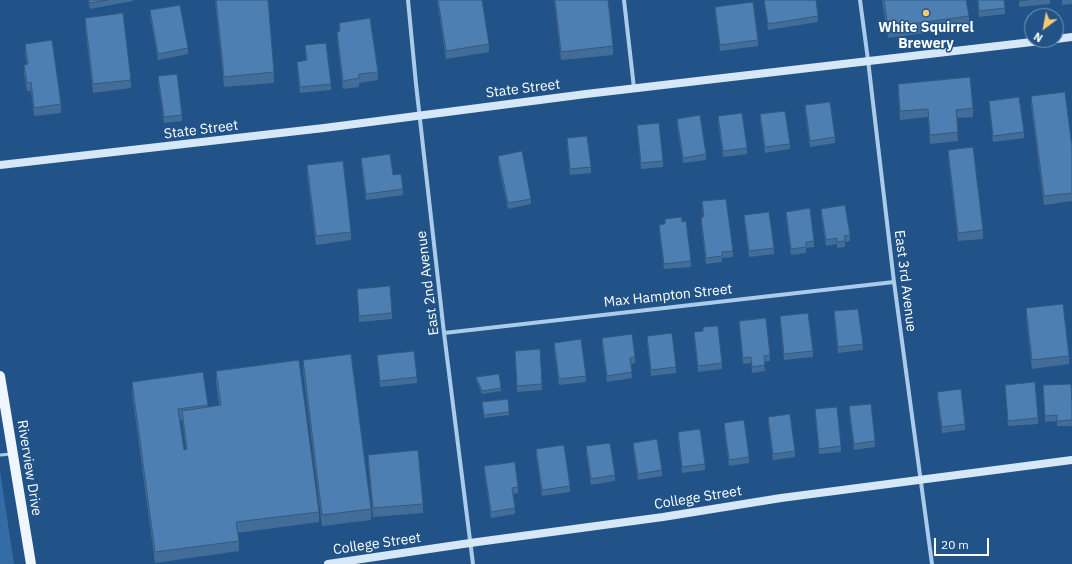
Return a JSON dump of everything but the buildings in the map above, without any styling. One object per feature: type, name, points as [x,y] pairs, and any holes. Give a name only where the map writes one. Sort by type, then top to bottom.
[{"type":"main road","name":"Riverview Drive","points":[[0,376],[31,564]]},
{"type":"street","name":"East 2nd Avenue","points":[[408,0],[444,333],[473,564]]},
{"type":"street","points":[[624,0],[634,88]]},
{"type":"street","name":"East 3rd Avenue","points":[[860,0],[894,282],[932,564]]},
{"type":"street","name":"State Street","points":[[0,165],[190,144],[634,88],[1024,43]]},
{"type":"street","name":"Max Hampton Street","points":[[444,333],[894,282]]},
{"type":"street","name":"College Street","points":[[328,564],[470,542],[671,516],[781,498],[1072,460]]},
{"type":"lane","points":[[0,455],[13,454]]},
{"type":"shaded area","points":[[0,471],[14,564],[0,564]]},
{"type":"place","name":"White Squirrel Brewery","points":[[926,13]]}]
